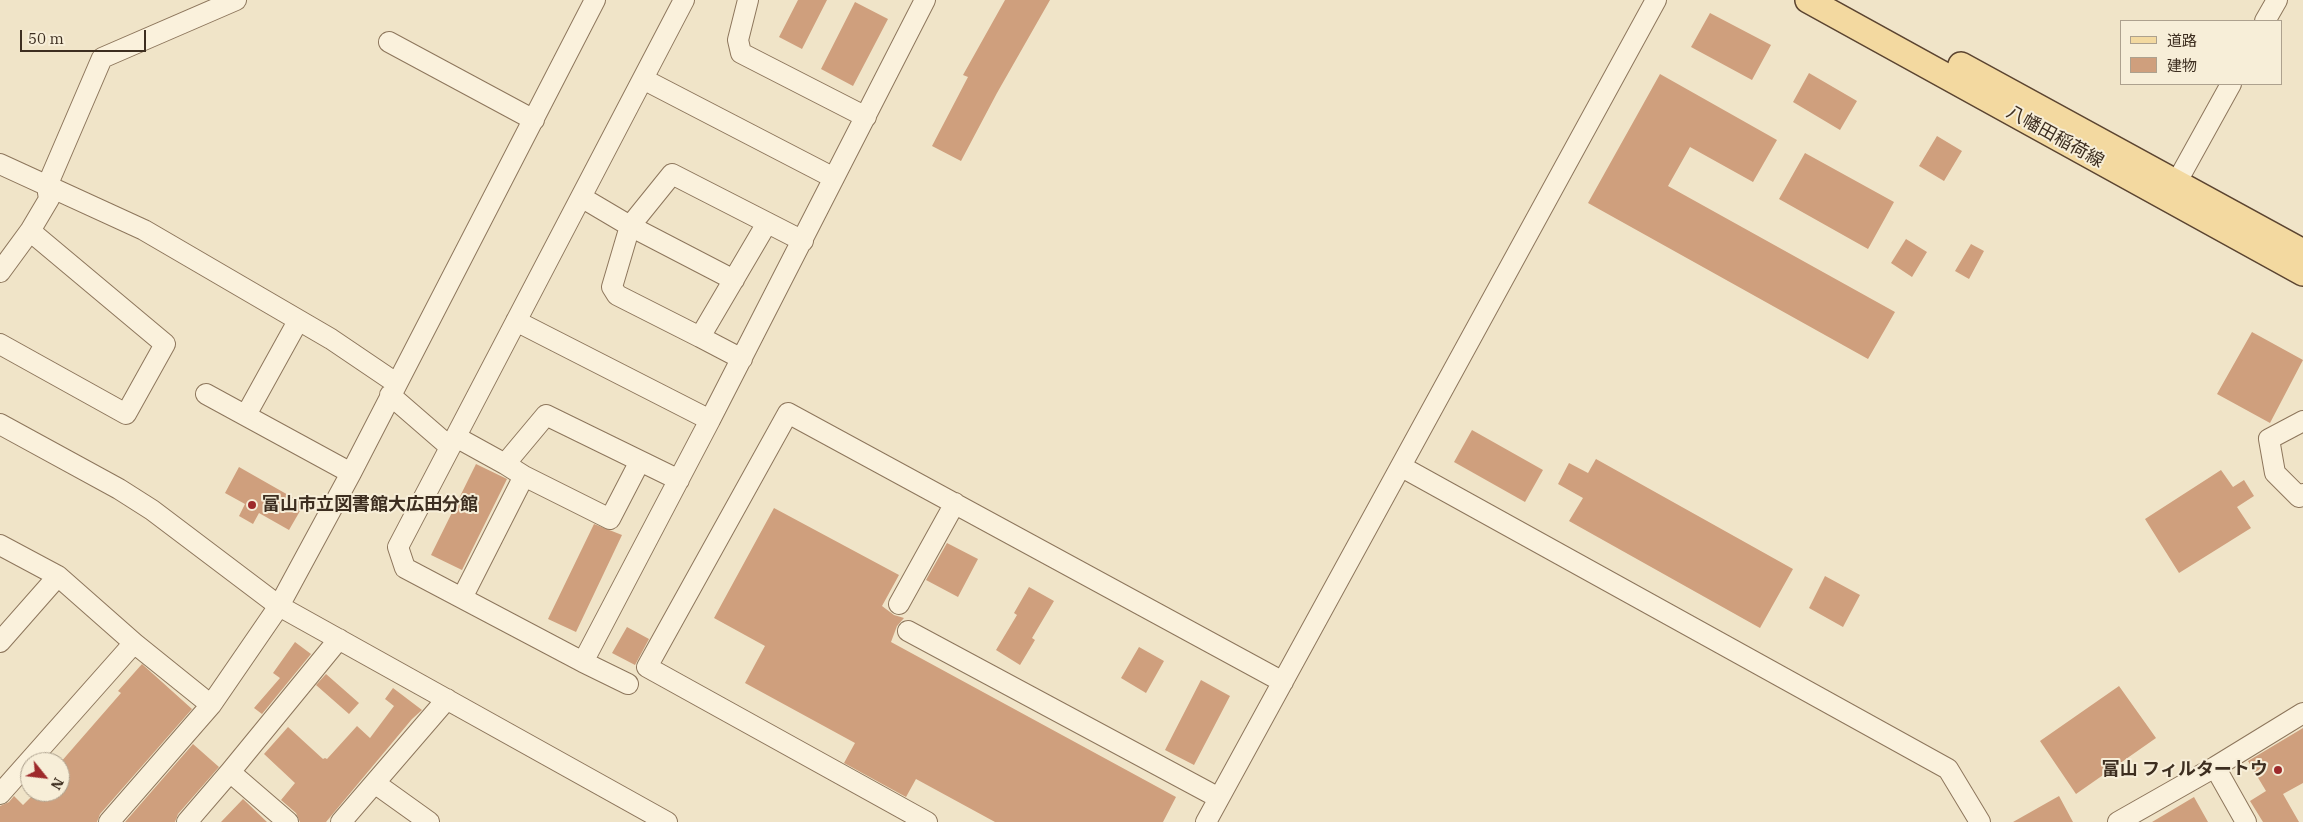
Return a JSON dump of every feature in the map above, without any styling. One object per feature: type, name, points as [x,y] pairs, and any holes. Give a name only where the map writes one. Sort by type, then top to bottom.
[{"type":"main road","name":"八幡田稲荷線","points":[[1808,0],[2172,190],[2303,252]]},
{"type":"main road","name":"八幡田稲荷線","points":[[1842,0],[2172,190],[2303,273]]},
{"type":"street","points":[[0,272],[30,231],[49,199],[47,186],[102,58],[236,0]]},
{"type":"street","points":[[109,822],[211,705],[279,606],[351,473],[595,0]]},
{"type":"street","points":[[628,684],[405,568],[398,548],[684,0]]},
{"type":"street","points":[[748,0],[738,40],[741,53],[866,117]]},
{"type":"street","points":[[583,662],[742,359],[925,0]]},
{"type":"street","points":[[1206,822],[1656,0]]},
{"type":"street","points":[[2267,20],[2277,0]]},
{"type":"street","points":[[389,42],[534,120]]},
{"type":"street","points":[[643,79],[834,178]]},
{"type":"street","points":[[2172,190],[2230,85]]},
{"type":"street","points":[[0,164],[144,230],[331,339],[393,389],[453,442],[505,464],[524,476],[610,518],[640,461]]},
{"type":"street","points":[[742,359],[617,295],[612,287],[630,226],[672,174],[802,241]]},
{"type":"street","points":[[581,197],[630,226],[734,280]]},
{"type":"street","points":[[700,337],[767,223]]},
{"type":"street","points":[[0,344],[126,414],[165,344],[30,231]]},
{"type":"street","points":[[246,415],[298,321]]},
{"type":"street","points":[[516,321],[710,420]]},
{"type":"street","points":[[206,394],[351,473]]},
{"type":"street","points":[[927,822],[647,667],[788,412],[1283,682]]},
{"type":"street","points":[[505,464],[546,415],[679,480]]},
{"type":"street","points":[[2303,421],[2269,440],[2275,473],[2299,497],[2303,494]]},
{"type":"street","points":[[0,424],[118,489],[152,510],[279,606],[667,822]]},
{"type":"street","points":[[1402,467],[1948,770],[1980,822]]},
{"type":"street","points":[[462,598],[524,476]]},
{"type":"street","points":[[899,604],[955,503]]},
{"type":"street","points":[[0,544],[58,576],[134,643],[211,705]]},
{"type":"street","points":[[0,642],[58,576]]},
{"type":"street","points":[[908,631],[1220,798]]},
{"type":"street","points":[[187,822],[340,639]]},
{"type":"street","points":[[0,794],[134,643]]},
{"type":"street","points":[[341,822],[376,784],[447,699]]},
{"type":"street","points":[[2118,822],[2215,768],[2303,713]]},
{"type":"street","points":[[2215,768],[2246,822]]},
{"type":"street","points":[[230,772],[288,822]]},
{"type":"street","points":[[376,784],[429,822]]},
{"type":"building","points":[[798,0],[827,0],[802,49],[779,37]]},
{"type":"building","points":[[1005,0],[1050,0],[961,161],[932,146],[968,77],[963,75]]},
{"type":"building","points":[[855,2],[888,19],[853,86],[821,69]]},
{"type":"building","points":[[1710,13],[1771,45],[1752,80],[1691,47]]},
{"type":"building","points":[[1809,73],[1857,101],[1840,130],[1793,102]]},
{"type":"building","points":[[1660,74],[1777,140],[1753,182],[1690,147],[1668,186],[1895,312],[1868,359],[1588,203]]},
{"type":"building","points":[[1937,136],[1962,151],[1944,181],[1919,166]]},
{"type":"building","points":[[1805,153],[1894,202],[1868,249],[1779,199]]},
{"type":"building","points":[[1906,239],[1927,252],[1912,277],[1891,263]]},
{"type":"building","points":[[1971,244],[1984,251],[1969,279],[1955,271]]},
{"type":"building","points":[[2252,332],[2303,360],[2270,423],[2217,394]]},
{"type":"building","points":[[1472,430],[1543,470],[1525,502],[1454,462]]},
{"type":"building","points":[[1596,459],[1793,569],[1760,628],[1569,521],[1583,498],[1558,484],[1569,463],[1588,473]]},
{"type":"building","points":[[476,464],[507,479],[462,570],[431,555]]},
{"type":"building","points":[[239,467],[304,504],[289,530],[259,513],[253,524],[239,516],[245,504],[225,493]]},
{"type":"building","points":[[2221,470],[2233,487],[2244,480],[2254,496],[2237,507],[2251,528],[2179,573],[2145,519]]},
{"type":"building","points":[[774,508],[899,575],[882,606],[894,615],[904,618],[897,626],[891,642],[1176,797],[1163,822],[995,822],[916,779],[906,797],[844,763],[855,743],[745,683],[765,646],[714,618]]},
{"type":"building","points":[[594,524],[622,535],[576,632],[548,619]]},
{"type":"building","points":[[947,543],[978,559],[958,597],[926,580]]},
{"type":"building","points":[[1825,576],[1860,595],[1843,627],[1809,608]]},
{"type":"building","points":[[1029,587],[1054,601],[1032,638],[1035,640],[1020,665],[996,650],[1017,615],[1014,613]]},
{"type":"building","points":[[627,627],[649,639],[635,665],[612,653]]},
{"type":"building","points":[[295,642],[311,654],[262,714],[254,708],[280,678],[273,673]]},
{"type":"building","points":[[1139,647],[1164,661],[1146,693],[1121,678]]},
{"type":"building","points":[[142,664],[192,709],[100,814],[97,822],[0,822],[0,806],[9,802],[14,796],[23,805],[26,802],[70,802],[70,752],[121,693],[118,691]]},
{"type":"building","points":[[326,674],[359,703],[349,714],[316,685]]},
{"type":"building","points":[[1201,680],[1230,696],[1194,765],[1165,750]]},
{"type":"building","points":[[2119,686],[2156,738],[2076,794],[2040,741]]},
{"type":"building","points":[[393,688],[422,710],[412,719],[326,822],[300,822],[296,813],[281,800],[295,783],[264,754],[288,727],[323,759],[327,759],[357,726],[370,738],[394,706],[385,699]]},
{"type":"building","name":"富山 フィルタートウ","points":[[2303,728],[2303,783],[2283,794],[2299,822],[2263,822],[2250,801],[2266,791],[2248,761]]},
{"type":"building","points":[[193,744],[219,767],[178,814],[175,822],[125,822]]},
{"type":"building","points":[[2059,796],[2073,822],[2013,822]]},
{"type":"building","points":[[2194,797],[2208,822],[2152,822]]},
{"type":"building","points":[[243,799],[267,822],[221,822]]},
{"type":"place","name":"富山市立図書館大広田分館","points":[[252,505]]},
{"type":"place","name":"富山 フィルタートウ","points":[[2278,770]]}]
